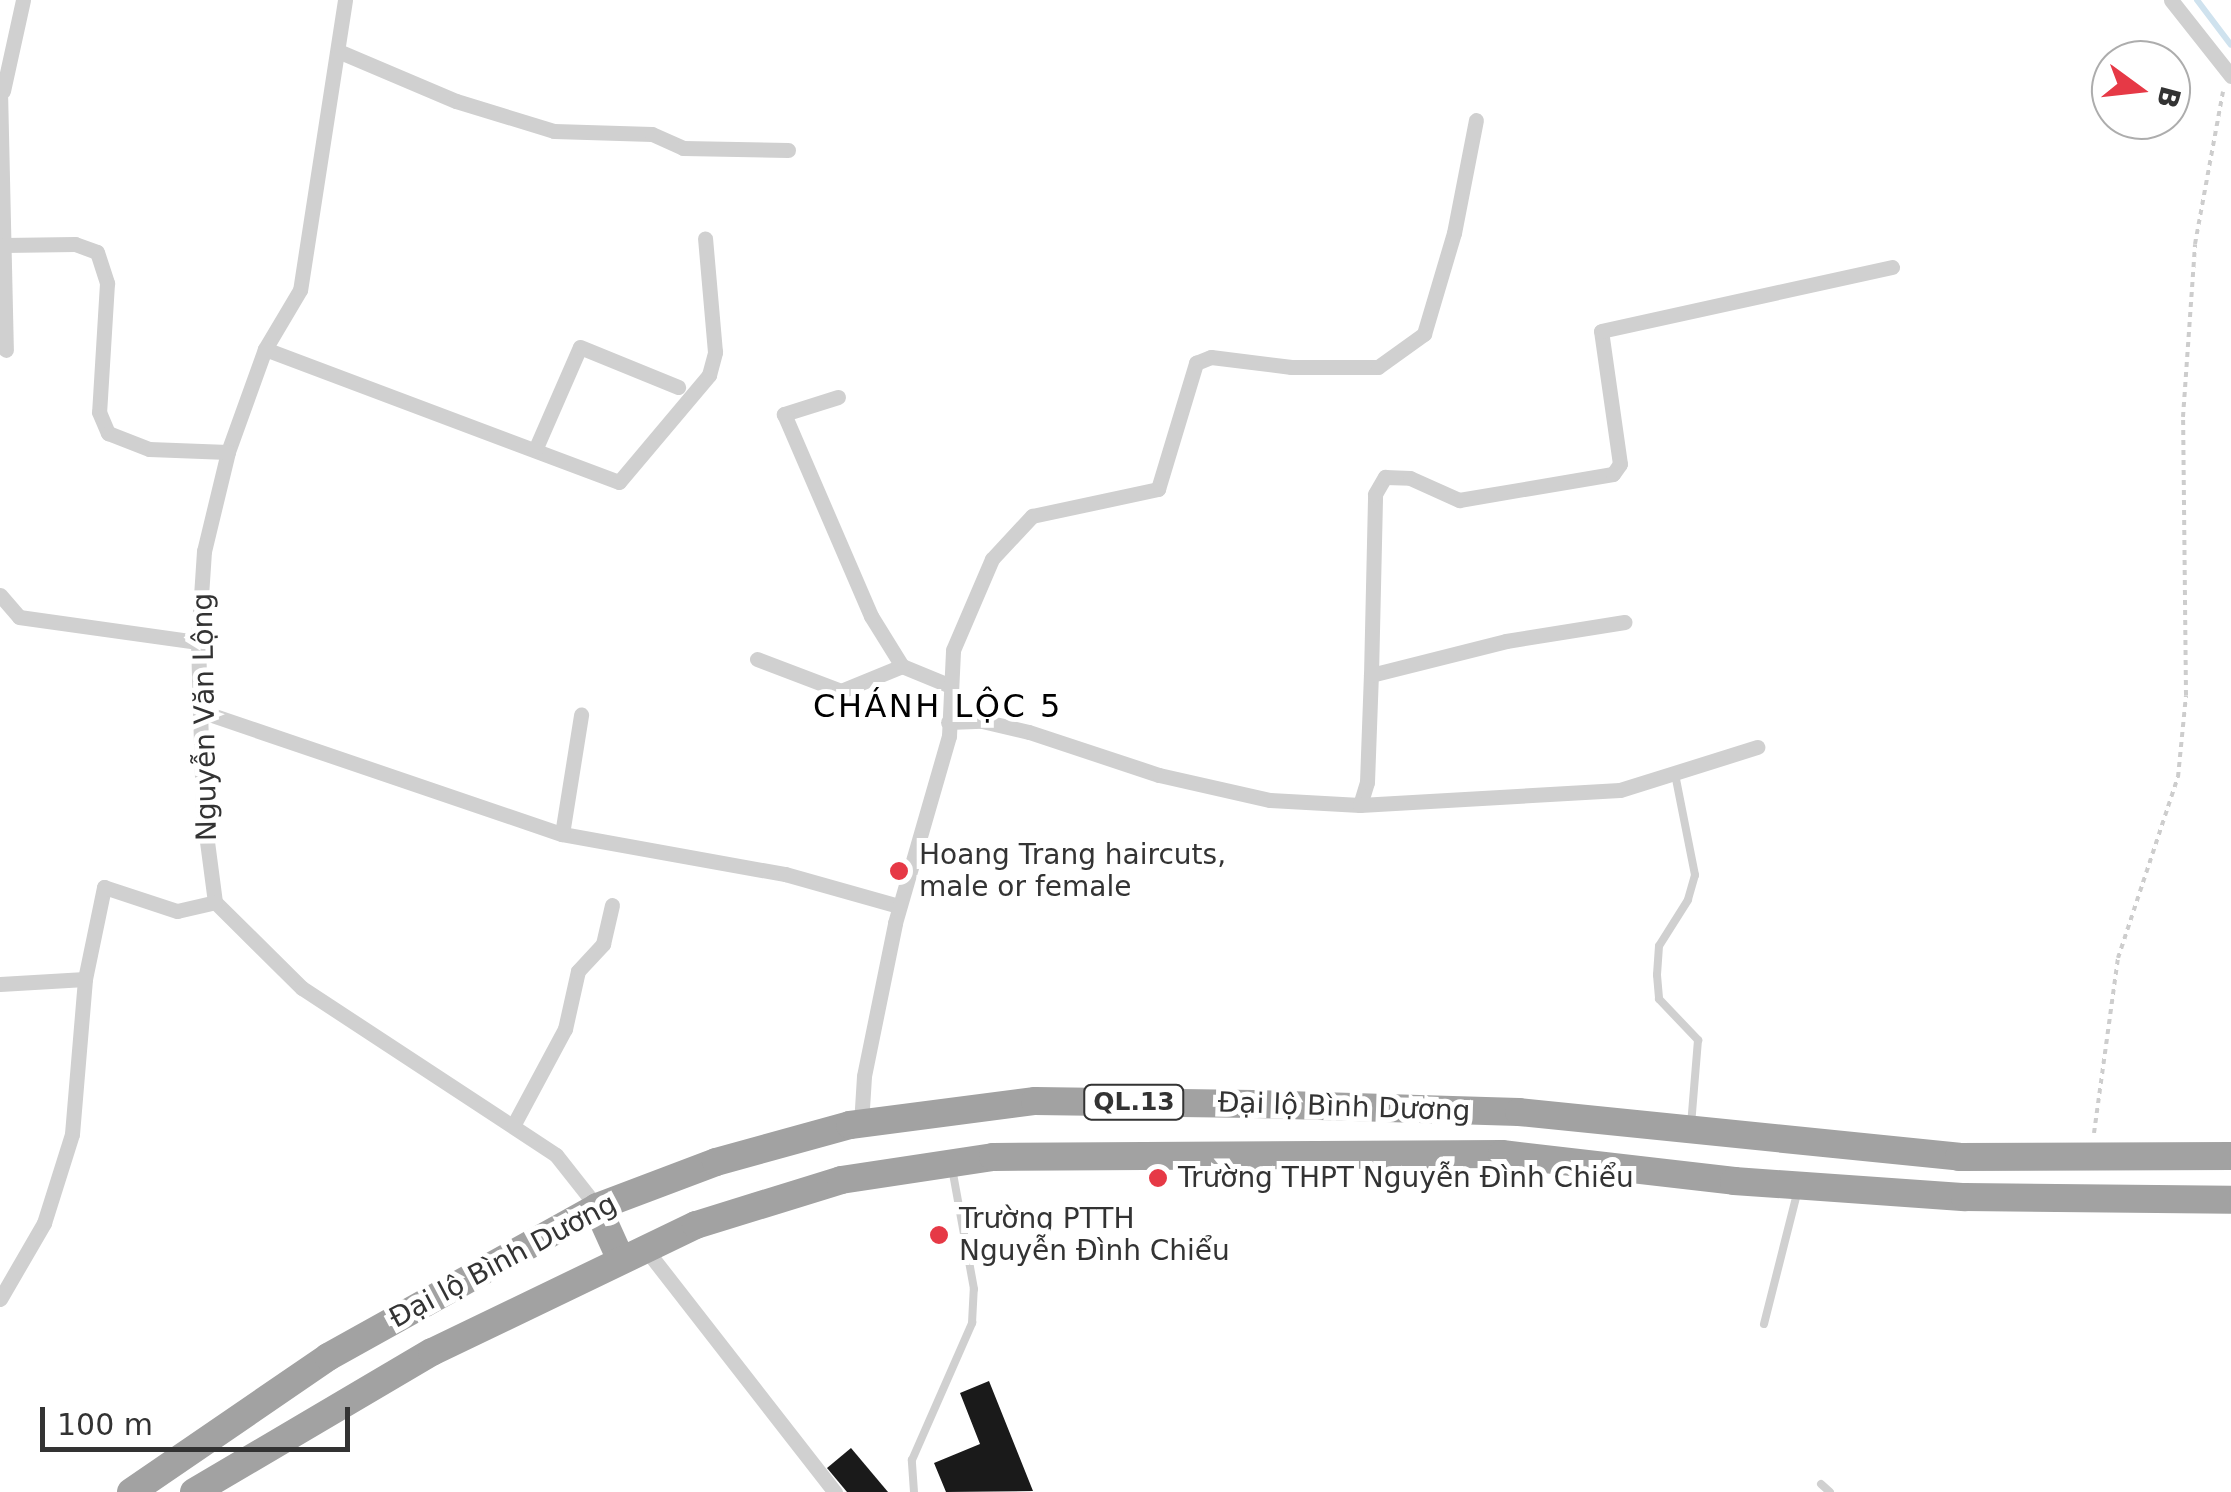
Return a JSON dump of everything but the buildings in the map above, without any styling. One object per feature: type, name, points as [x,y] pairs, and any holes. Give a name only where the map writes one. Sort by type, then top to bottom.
[{"type":"highway","name":"Đại lộ Bình Dương","points":[[131,1492],[328,1357],[597,1207],[716,1162],[861,1124],[1035,1101],[1520,1112],[1690,1133],[1959,1157],[2231,1156]]},
{"type":"highway","name":"Đại lộ Bình Dương","points":[[194,1492],[432,1352],[632,1253],[841,1180],[951,1164],[1119,1152],[1502,1154],[1800,1186],[1965,1197],[2231,1200]]},
{"type":"highway","points":[[597,1207],[632,1253]]},
{"type":"street","points":[[6,350],[1,90],[24,20],[23,0]]},
{"type":"street","name":"Nguyễn Văn Lộng","points":[[215,902],[200,710],[198,642],[204,551],[228,452],[265,349],[300,290],[345,0]]},
{"type":"street","points":[[2170,0],[2229,72]]},
{"type":"street","points":[[338,50],[456,101],[561,133],[652,134],[684,148],[788,150]]},
{"type":"street","points":[[861,1124],[864,1076],[900,906],[948,722],[948,685],[971,602],[1011,536],[1032,516],[1158,489],[1196,364],[1211,356],[1291,367],[1378,367],[1424,334],[1454,233],[1476,120]]},
{"type":"street","points":[[265,349],[618,482],[699,391],[716,352],[705,238]]},
{"type":"street","points":[[4,244],[75,244],[97,252],[107,283],[98,412],[108,433],[149,449],[228,452]]},
{"type":"street","points":[[1360,806],[1367,782],[1374,494],[1386,477],[1410,478],[1459,500],[1613,474],[1620,464],[1600,331],[1892,267]]},
{"type":"street","points":[[535,450],[580,347],[678,387]]},
{"type":"street","points":[[838,397],[784,414],[836,543],[902,666],[948,685]]},
{"type":"street","points":[[0,595],[19,617],[198,642]]},
{"type":"street","points":[[1371,675],[1506,642],[1624,622]]},
{"type":"street","points":[[757,659],[841,690],[902,666]]},
{"type":"street","points":[[200,710],[562,834],[785,874],[900,906]]},
{"type":"street","points":[[562,834],[581,715]]},
{"type":"street","points":[[948,722],[982,721],[1029,732],[1159,775],[1270,800],[1360,806],[1620,790],[1757,748]]},
{"type":"street","points":[[0,1299],[44,1223],[72,1134],[85,978],[104,887],[177,911],[215,902],[302,988],[556,1154],[597,1207]]},
{"type":"street","points":[[514,1124],[566,1029],[578,971],[604,944],[612,905]]},
{"type":"street","points":[[0,984],[85,978]]},
{"type":"street","points":[[632,1253],[836,1492]]},
{"type":"lane","points":[[1675,774],[1695,875],[1688,900],[1659,946],[1657,975],[1659,1000],[1698,1040],[1690,1133]]},
{"type":"lane","points":[[914,1492],[912,1460],[972,1323],[974,1288],[951,1164]]},
{"type":"lane","points":[[1764,1324],[1800,1186]]},
{"type":"lane","points":[[1821,1484],[1830,1492]]},
{"type":"path","points":[[2091,1157],[2118,958],[2178,777],[2186,695],[2184,398],[2195,244],[2229,72]]},
{"type":"waterway","points":[[2197,0],[2231,45]]},
{"type":"place","name":"Hoang Trang haircuts, male or female","points":[[899,871]]},
{"type":"place","name":"Trường THPT Nguyễn Đình Chiểu","points":[[1158,1178]]},
{"type":"place","name":"Trường PTTH Nguyễn Đình Chiểu","points":[[939,1235]]},
{"type":"district","name":"CHÁNH LỘC 5","points":[[938,706]]}]
